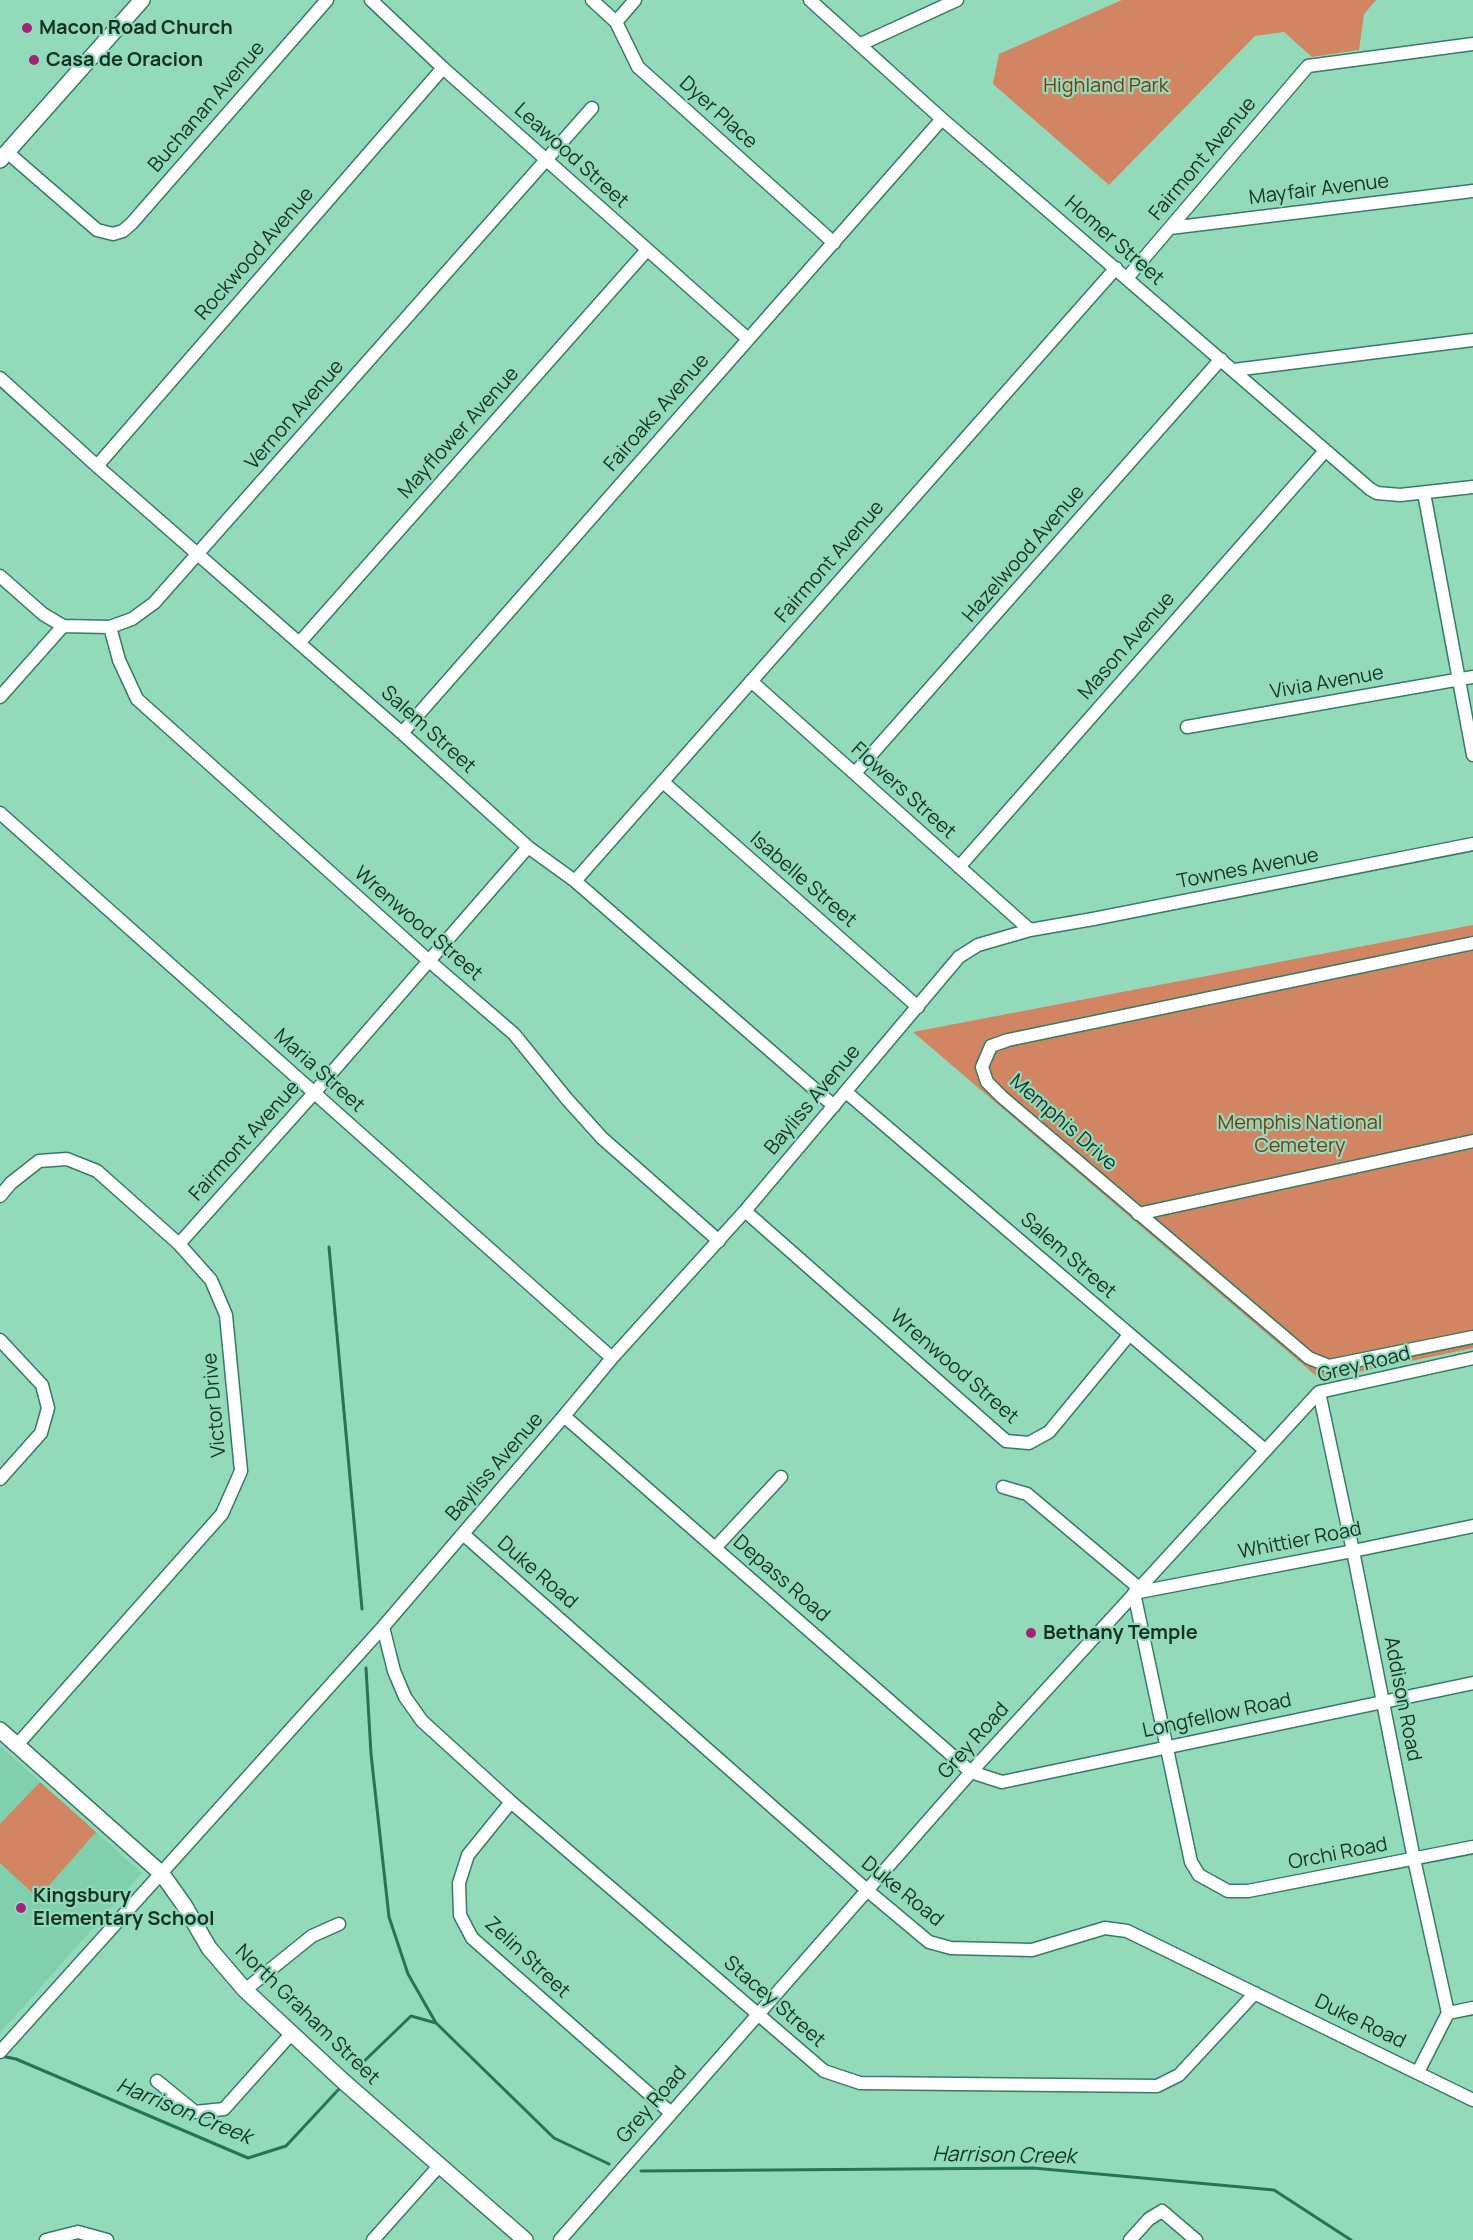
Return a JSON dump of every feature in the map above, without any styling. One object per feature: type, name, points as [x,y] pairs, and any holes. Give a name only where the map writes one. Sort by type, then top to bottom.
[{"type":"main road","points":[[4,156],[142,0]]},
{"type":"main road","name":"North Graham Street","points":[[0,1730],[162,1874],[184,1905],[209,1948],[245,1990],[291,2034],[525,2240]]},
{"type":"street","name":"Buchanan Avenue","points":[[4,156],[86,222],[101,231],[113,234],[123,231],[132,224],[327,0]]},
{"type":"street","name":"Leawood Street","points":[[371,0],[443,68],[748,339]]},
{"type":"street","name":"Dyer Place","points":[[592,0],[616,22],[638,67],[834,243]]},
{"type":"street","points":[[616,22],[634,0]]},
{"type":"street","name":"Homer Street","points":[[810,0],[942,119],[1370,489],[1377,493],[1400,495],[1424,493]]},
{"type":"street","points":[[861,44],[957,0]]},
{"type":"street","name":"Fairmont Avenue","points":[[1127,278],[1308,66],[1473,44]]},
{"type":"street","name":"Rockwood Avenue","points":[[97,466],[443,68]]},
{"type":"street","name":"Vernon Avenue","points":[[63,626],[110,627],[132,619],[154,603],[592,108]]},
{"type":"street","name":"Fairoaks Avenue","points":[[402,733],[942,119]]},
{"type":"street","name":"Mayfair Avenue","points":[[1170,228],[1473,192]]},
{"type":"street","name":"Mayflower Avenue","points":[[300,642],[648,250]]},
{"type":"street","name":"Fairmont Avenue","points":[[575,881],[1116,268]]},
{"type":"street","points":[[1234,370],[1473,340]]},
{"type":"street","name":"Hazelwood Avenue","points":[[855,773],[1221,359]]},
{"type":"street","name":"Salem Street","points":[[0,378],[97,466],[300,642],[528,847],[575,881],[834,1106]]},
{"type":"street","name":"Mason Avenue","points":[[959,867],[1325,451]]},
{"type":"street","points":[[1473,487],[1424,493],[1473,755]]},
{"type":"street","points":[[0,576],[43,614],[63,626],[0,697]]},
{"type":"street","name":"Wrenwood Street","points":[[110,627],[119,660],[136,699],[514,1034],[602,1138],[719,1241]]},
{"type":"street","name":"Vivia Avenue","points":[[1187,727],[1473,677]]},
{"type":"street","name":"Flowers Street","points":[[751,681],[1030,930]]},
{"type":"street","name":"Isabelle Street","points":[[663,782],[918,1007]]},
{"type":"street","name":"Maria Street","points":[[0,813],[612,1358]]},
{"type":"street","name":"Townes Avenue","points":[[1030,930],[1473,844]]},
{"type":"street","name":"Fairmont Avenue","points":[[179,1244],[528,847]]},
{"type":"street","name":"Bayliss Avenue","points":[[0,2052],[383,1627],[612,1358],[745,1211],[959,957],[978,945],[1030,930]]},
{"type":"street","name":"Memphis Drive","points":[[1473,943],[1020,1038],[991,1046],[982,1067],[987,1082],[1137,1214],[1309,1358],[1329,1366],[1473,1337]]},
{"type":"street","name":"Salem Street","points":[[846,1092],[1265,1450]]},
{"type":"street","points":[[1137,1214],[1473,1141]]},
{"type":"street","name":"Victor Drive","points":[[11,1183],[39,1161],[68,1159],[97,1171],[179,1244],[211,1280],[226,1315],[241,1472],[222,1514],[17,1745]]},
{"type":"street","points":[[0,1174],[11,1183],[0,1196]]},
{"type":"street","name":"Wrenwood Street","points":[[745,1211],[1006,1441],[1029,1443],[1049,1432],[1129,1335]]},
{"type":"street","points":[[0,1340],[42,1384],[48,1408],[41,1433],[0,1479]]},
{"type":"street","name":"Grey Road","points":[[560,2240],[971,1772],[1318,1392],[1473,1358]]},
{"type":"street","name":"Addison Road","points":[[1318,1392],[1448,2013]]},
{"type":"street","name":"Depass Road","points":[[564,1416],[971,1772]]},
{"type":"street","points":[[715,1548],[781,1477]]},
{"type":"street","points":[[1003,1487],[1028,1494],[1136,1590],[1166,1746]]},
{"type":"street","name":"Whittier Road","points":[[1136,1590],[1353,1551],[1473,1526]]},
{"type":"street","name":"Duke Road","points":[[463,1534],[868,1892],[929,1942],[951,1948],[1032,1950],[1105,1928],[1127,1932],[1473,2100]]},
{"type":"street","name":"Stacey Street","points":[[383,1627],[394,1671],[405,1697],[422,1721],[511,1802],[824,2071],[860,2083],[1157,2086],[1179,2075],[1255,1993]]},
{"type":"street","name":"Longfellow Road","points":[[971,1772],[1002,1782],[1473,1683]]},
{"type":"street","name":"Orchi Road","points":[[1166,1746],[1191,1862],[1198,1875],[1211,1884],[1228,1891],[1248,1891],[1473,1846]]},
{"type":"street","name":"Zelin Street","points":[[511,1802],[468,1855],[459,1883],[460,1915],[472,1938],[671,2112]]},
{"type":"street","points":[[245,1990],[312,1936],[339,1924]]},
{"type":"street","points":[[1418,2072],[1448,2013],[1473,2008]]},
{"type":"street","points":[[157,2081],[195,2112],[224,2109],[291,2034]]},
{"type":"street","points":[[373,2240],[439,2166]]},
{"type":"street","points":[[1130,2240],[1149,2218],[1162,2211],[1196,2240]]},
{"type":"street","points":[[46,2240],[78,2232],[107,2240]]},
{"type":"shaded area","points":[[0,1746],[142,1873],[0,2033]]},
{"type":"green space","name":"Highland Park","points":[[1122,0],[1376,0],[1364,14],[1359,50],[1312,57],[1284,32],[1255,36],[1109,185],[993,84],[999,54]]},
{"type":"green space","name":"Memphis National Cemetery","points":[[1473,925],[1473,1348],[1321,1380],[913,1032]]},
{"type":"green space","points":[[40,1782],[96,1832],[38,1898],[0,1863],[0,1824]]},
{"type":"waterway","points":[[329,1247],[362,1609]]},
{"type":"waterway","points":[[366,1668],[371,1754],[389,1917],[408,1974],[436,2023]]},
{"type":"waterway","name":"Harrison Creek","points":[[357,2068],[411,2016],[436,2023],[554,2138],[609,2164]]},
{"type":"waterway","name":"Harrison Creek","points":[[1,2056],[16,2059],[248,2158],[286,2146],[339,2089]]},
{"type":"waterway","name":"Harrison Creek","points":[[641,2171],[1033,2168],[1274,2190],[1351,2240]]},
{"type":"place","name":"Macon Road Church","points":[[27,28]]},
{"type":"place","name":"Casa de Oracion","points":[[34,60]]},
{"type":"place","name":"Bethany Temple","points":[[1031,1633]]},
{"type":"place","name":"Kingsbury Elementary School","points":[[21,1908]]}]
